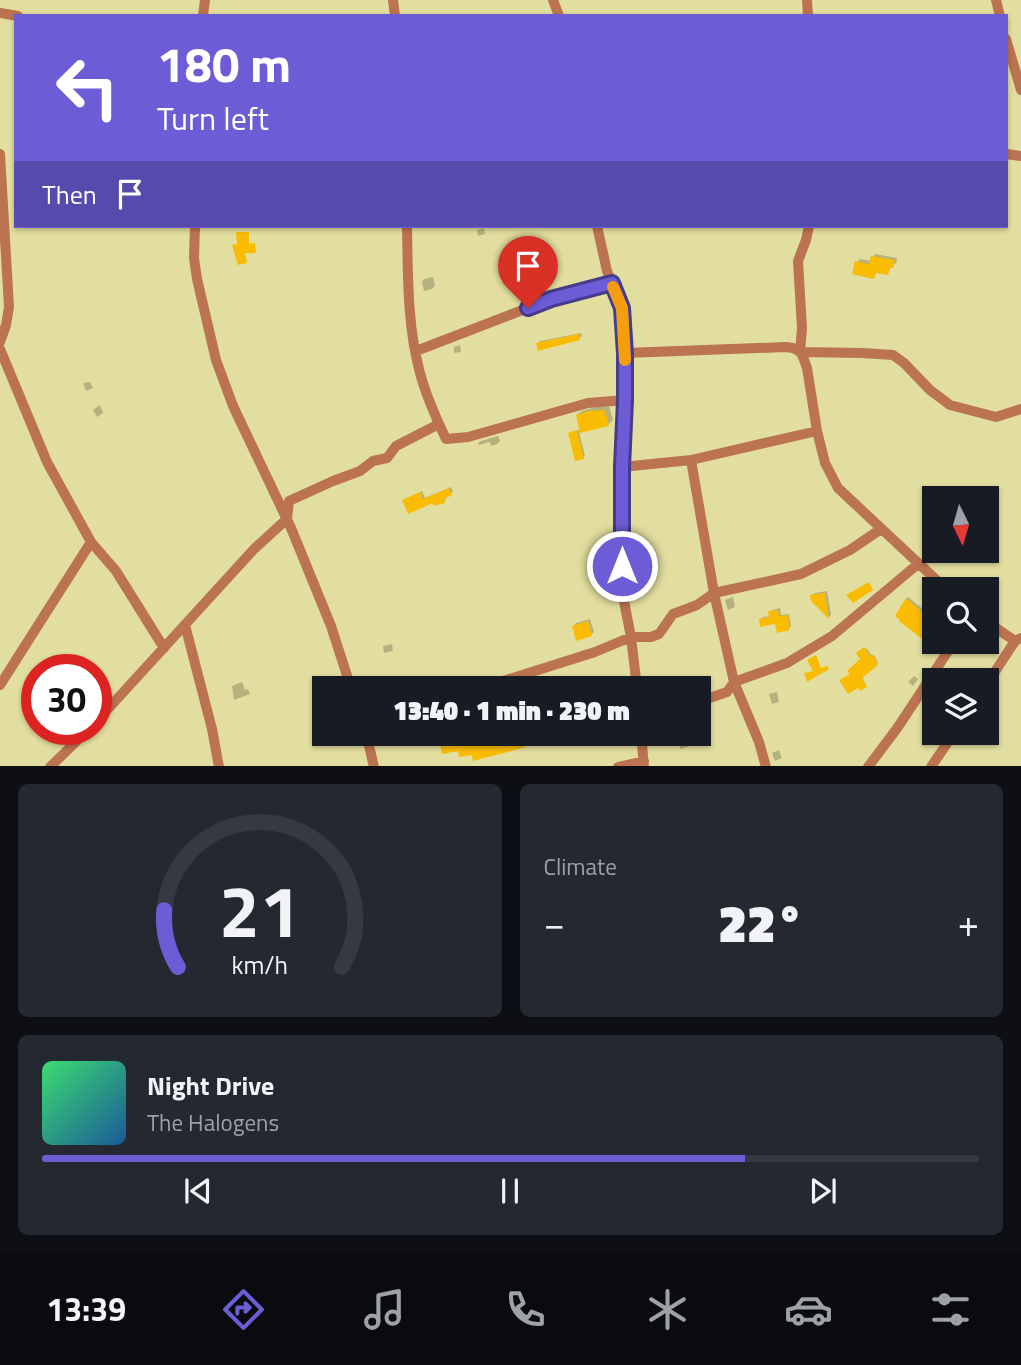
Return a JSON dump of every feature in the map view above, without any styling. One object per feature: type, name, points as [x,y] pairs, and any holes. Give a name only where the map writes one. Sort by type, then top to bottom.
[{"type":"street","points":[[1008,46],[1021,90]]},
{"type":"street","points":[[0,154],[9,307],[0,342]]},
{"type":"street","points":[[195,228],[194,258],[197,279],[216,360],[233,406],[287,519],[331,626],[347,676]]},
{"type":"street","points":[[407,228],[409,301],[415,351],[424,385],[446,439],[468,437],[588,403],[625,400]]},
{"type":"street","points":[[598,228],[612,283],[622,308],[625,354],[622,591],[635,676]]},
{"type":"street","points":[[809,228],[797,261],[802,328],[800,352],[807,368],[825,463],[838,488],[932,577]]},
{"type":"street","points":[[415,351],[551,299],[612,283]]},
{"type":"street","points":[[625,354],[786,347],[800,352],[893,355],[950,405],[996,417],[1021,409]]},
{"type":"street","points":[[0,349],[47,462],[91,542],[116,571],[164,648]]},
{"type":"street","points":[[112,705],[254,550],[287,519],[289,501],[360,471],[373,461],[387,458],[396,446],[439,424]]},
{"type":"street","points":[[622,467],[691,460],[817,431]]},
{"type":"street","points":[[691,460],[714,593],[734,682],[766,766]]},
{"type":"street","points":[[519,676],[595,652],[631,637],[659,634],[673,614],[697,606],[714,593],[801,574],[850,550],[881,529]]},
{"type":"street","points":[[0,685],[91,542]]},
{"type":"street","points":[[711,698],[727,692],[734,682],[786,663],[832,636],[918,564]]},
{"type":"street","points":[[186,625],[219,766]]},
{"type":"street","points":[[998,668],[1018,640],[999,629]]},
{"type":"street","points":[[867,766],[906,716],[946,654]]},
{"type":"street","points":[[50,766],[72,745]]},
{"type":"street","points":[[931,766],[946,745]]},
{"type":"street","points":[[370,746],[374,766]]},
{"type":"street","points":[[618,766],[644,764],[642,746]]},
{"type":"building","points":[[236,232],[249,232],[249,244],[255,243],[256,253],[245,253],[247,263],[238,265],[232,245],[237,244]]},
{"type":"building","points":[[871,256],[895,260],[888,275],[876,273],[874,279],[852,274],[855,261],[869,264]]},
{"type":"building","points":[[579,334],[580,340],[538,351],[536,343]]},
{"type":"building","points":[[605,410],[609,426],[580,433],[576,415]]},
{"type":"building","points":[[577,430],[584,459],[575,461],[568,433]]},
{"type":"building","points":[[449,488],[452,495],[444,499],[445,503],[434,506],[433,503],[408,514],[402,500],[420,492],[423,499]]},
{"type":"building","points":[[869,582],[873,590],[853,603],[846,595]]},
{"type":"building","points":[[825,593],[829,619],[811,601],[810,595]]},
{"type":"building","points":[[906,598],[922,612],[922,639],[899,621],[895,616]]},
{"type":"building","points":[[778,610],[779,616],[788,615],[790,630],[777,633],[775,624],[760,627],[759,619],[769,617],[768,611]]},
{"type":"building","points":[[588,621],[592,636],[576,641],[572,626]]},
{"type":"building","points":[[864,647],[871,657],[873,654],[878,665],[862,678],[867,687],[860,691],[858,688],[848,694],[839,680],[850,674],[847,671],[860,659],[856,653]]},
{"type":"building","points":[[816,655],[821,668],[827,666],[829,669],[807,682],[804,673],[813,671],[807,660]]},
{"type":"building","points":[[440,746],[526,747],[473,761],[472,755],[459,757],[458,751],[442,754]]},
{"type":"slow traffic","points":[[613,287],[622,308],[625,360]]},
{"type":"route","points":[[528,308],[612,283],[622,308],[625,400],[622,566]]}]
